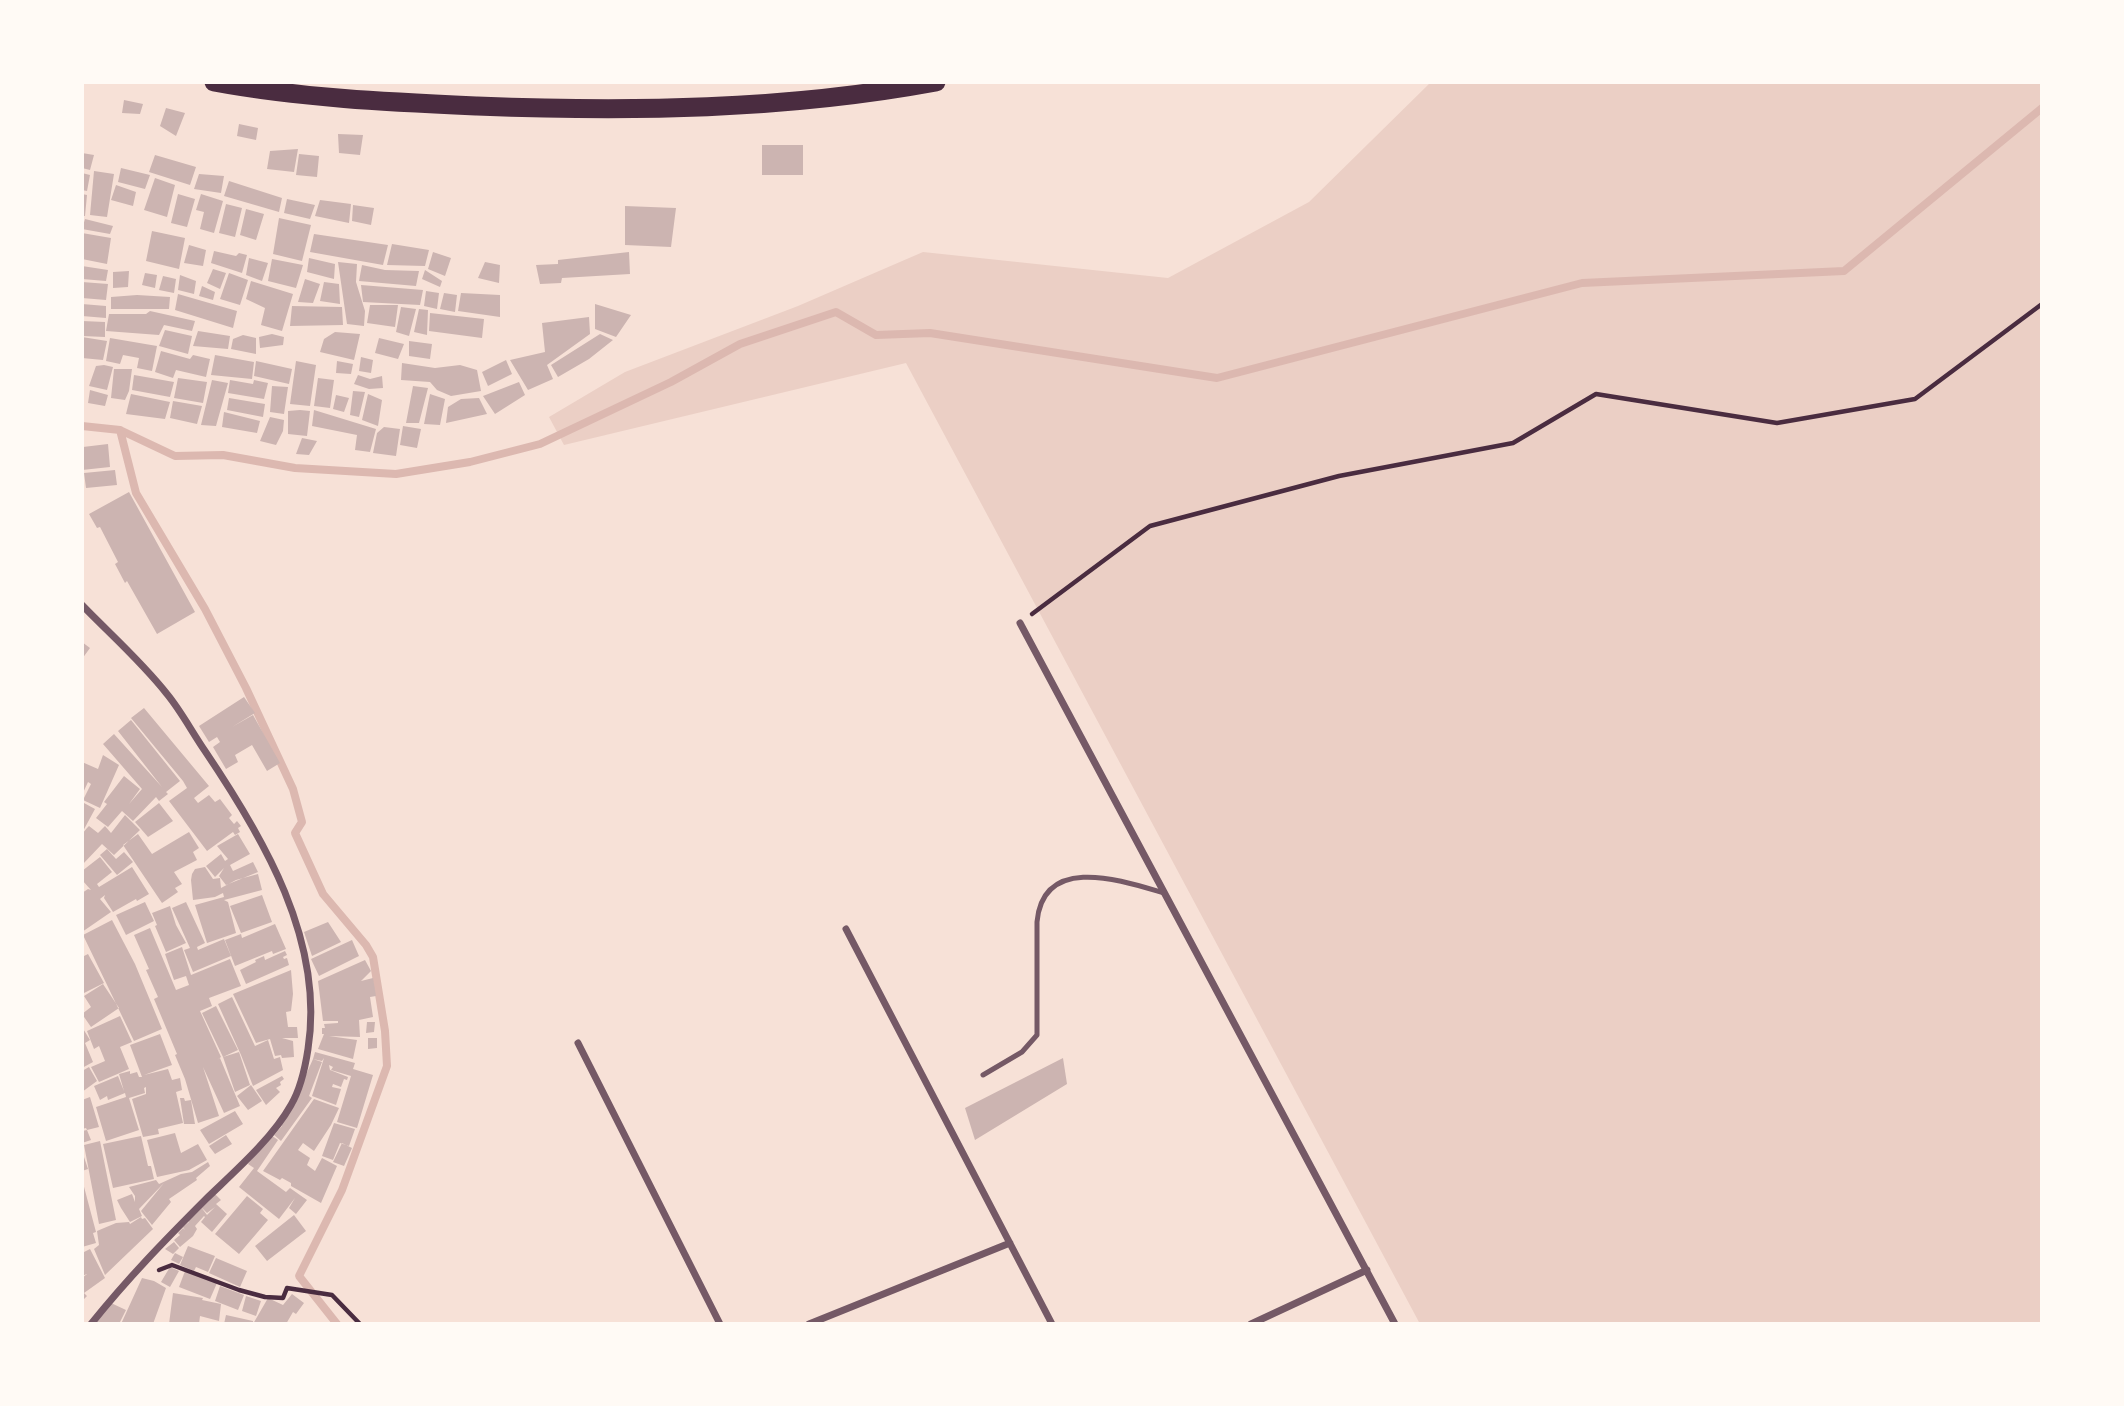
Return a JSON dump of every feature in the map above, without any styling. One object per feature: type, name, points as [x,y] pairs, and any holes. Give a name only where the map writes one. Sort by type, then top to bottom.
[{"type":"highway","points":[[214,82],[322,96],[569,109],[694,108],[821,99],[936,82]]},
{"type":"street","points":[[82,605],[167,694],[236,797],[264,848],[286,897],[302,942],[312,1007],[304,1074],[291,1105],[236,1169],[142,1262],[91,1324]]},
{"type":"street","points":[[1020,623],[1395,1324]]},
{"type":"street","points":[[846,929],[1052,1324]]},
{"type":"street","points":[[578,1043],[720,1324]]},
{"type":"street","points":[[809,1324],[1010,1243]]},
{"type":"street","points":[[1251,1324],[1367,1270]]},
{"type":"lane","points":[[984,1074],[1022,1052],[1037,1035],[1039,908],[1047,894],[1072,879],[1090,876],[1112,877],[1164,892]]},
{"type":"path","points":[[1020,623],[1150,526],[1339,476],[1513,443],[1596,394],[1777,423],[1915,399],[2042,304]]},
{"type":"path","points":[[142,1262],[161,1271],[172,1265],[265,1297],[283,1298],[287,1288],[332,1296],[360,1324]]},
{"type":"shaded area","points":[[1431,82],[2042,82],[2042,1324],[1420,1324],[906,363],[564,445],[549,417],[625,372],[798,306],[923,252],[1168,278],[1309,202]]},
{"type":"building","points":[[124,100],[143,104],[140,114],[122,113]]},
{"type":"building","points":[[166,108],[185,113],[176,136],[160,126]]},
{"type":"building","points":[[239,124],[258,128],[256,140],[237,136]]},
{"type":"building","points":[[338,134],[363,135],[360,155],[339,153]]},
{"type":"building","points":[[762,145],[803,145],[803,175],[762,175]]},
{"type":"building","points":[[298,149],[294,172],[267,169],[270,151]]},
{"type":"building","points":[[82,153],[94,155],[90,170],[82,168]]},
{"type":"building","points":[[299,154],[319,156],[317,177],[296,175]]},
{"type":"building","points":[[155,155],[196,167],[190,185],[149,172]]},
{"type":"building","points":[[121,168],[150,175],[145,189],[118,182]]},
{"type":"building","points":[[94,171],[114,174],[107,217],[90,215]]},
{"type":"building","points":[[82,173],[90,175],[87,191],[82,190]]},
{"type":"building","points":[[199,174],[224,176],[221,193],[194,189]]},
{"type":"building","points":[[155,178],[175,185],[167,217],[144,210]]},
{"type":"building","points":[[229,181],[282,198],[279,212],[224,196]]},
{"type":"building","points":[[116,185],[136,192],[133,206],[111,200]]},
{"type":"building","points":[[82,194],[87,195],[85,216],[82,216]]},
{"type":"building","points":[[178,194],[195,199],[187,227],[171,223]]},
{"type":"building","points":[[201,194],[223,201],[214,233],[200,229],[204,212],[196,210]]},
{"type":"building","points":[[287,199],[315,205],[310,219],[284,213]]},
{"type":"building","points":[[320,200],[351,204],[349,223],[315,216]]},
{"type":"building","points":[[226,204],[242,208],[235,237],[219,233]]},
{"type":"building","points":[[353,205],[374,208],[371,225],[352,221]]},
{"type":"building","points":[[625,206],[676,208],[671,247],[625,245]]},
{"type":"building","points":[[246,209],[264,214],[256,240],[240,235]]},
{"type":"building","points":[[279,218],[311,225],[302,261],[273,254]]},
{"type":"building","points":[[85,219],[113,226],[110,234],[82,229]]},
{"type":"building","points":[[152,231],[185,238],[179,269],[146,261]]},
{"type":"building","points":[[82,233],[111,238],[107,264],[82,259]]},
{"type":"building","points":[[314,234],[388,245],[383,265],[310,252]]},
{"type":"building","points":[[392,244],[429,250],[425,266],[387,265]]},
{"type":"building","points":[[189,245],[206,250],[203,266],[184,263]]},
{"type":"building","points":[[214,251],[236,256],[239,253],[247,255],[242,273],[211,263]]},
{"type":"building","points":[[433,252],[451,258],[445,276],[428,269]]},
{"type":"building","points":[[629,252],[630,274],[562,278],[561,283],[540,284],[536,265]]},
{"type":"building","points":[[249,258],[268,263],[262,281],[246,275]]},
{"type":"building","points":[[309,258],[335,264],[334,279],[307,272]]},
{"type":"building","points":[[272,259],[303,265],[296,288],[268,281]]},
{"type":"building","points":[[338,262],[357,264],[356,282],[365,311],[364,326],[347,324]]},
{"type":"building","points":[[485,262],[500,265],[499,283],[478,278]]},
{"type":"building","points":[[362,265],[385,270],[419,271],[416,286],[359,281]]},
{"type":"building","points":[[82,266],[108,270],[106,281],[82,279]]},
{"type":"building","points":[[213,269],[226,273],[220,289],[207,283]]},
{"type":"building","points":[[425,270],[442,281],[440,287],[422,279]]},
{"type":"building","points":[[129,271],[128,287],[113,288],[113,272]]},
{"type":"building","points":[[145,273],[157,275],[155,288],[142,285]]},
{"type":"building","points":[[229,273],[248,280],[240,305],[220,299]]},
{"type":"building","points":[[180,275],[196,281],[194,294],[178,290]]},
{"type":"building","points":[[163,276],[176,279],[174,293],[159,290]]},
{"type":"building","points":[[305,279],[320,284],[313,303],[298,302]]},
{"type":"building","points":[[251,281],[293,294],[282,331],[261,325],[265,308],[246,299]]},
{"type":"building","points":[[82,282],[108,284],[106,300],[82,298]]},
{"type":"building","points":[[324,282],[339,284],[340,304],[320,301]]},
{"type":"building","points":[[361,285],[423,290],[420,305],[363,302]]},
{"type":"building","points":[[202,286],[215,292],[213,300],[199,296]]},
{"type":"building","points":[[426,291],[439,293],[437,309],[424,306]]},
{"type":"building","points":[[444,293],[457,295],[455,312],[440,309]]},
{"type":"building","points":[[461,293],[500,295],[500,317],[458,311]]},
{"type":"building","points":[[178,294],[237,311],[233,328],[175,310]]},
{"type":"building","points":[[111,297],[170,297],[169,309],[111,309]]},
{"type":"building","points":[[82,304],[106,306],[106,318],[82,316]]},
{"type":"building","points":[[595,304],[631,315],[616,337],[595,329]]},
{"type":"building","points":[[370,305],[398,305],[395,327],[367,323]]},
{"type":"building","points":[[292,306],[342,307],[343,325],[290,326]]},
{"type":"building","points":[[401,307],[416,309],[409,336],[396,332]]},
{"type":"building","points":[[419,309],[428,310],[427,335],[414,332]]},
{"type":"building","points":[[150,311],[195,321],[192,331],[164,325],[159,335],[106,331],[109,314],[146,314]]},
{"type":"building","points":[[430,313],[484,319],[482,338],[429,331]]},
{"type":"building","points":[[589,317],[590,334],[547,365],[553,379],[528,390],[510,360],[545,352],[542,323]]},
{"type":"building","points":[[82,321],[105,322],[105,337],[82,336]]},
{"type":"building","points":[[165,330],[192,336],[188,354],[159,346]]},
{"type":"building","points":[[198,331],[230,336],[228,349],[193,346]]},
{"type":"building","points":[[335,332],[360,334],[354,360],[320,352],[324,339]]},
{"type":"building","points":[[272,334],[284,337],[283,345],[260,348],[259,337]]},
{"type":"building","points":[[600,334],[613,340],[589,359],[558,377],[551,365]]},
{"type":"building","points":[[243,335],[256,338],[256,354],[231,349],[233,339]]},
{"type":"building","points":[[82,337],[107,341],[103,360],[82,358]]},
{"type":"building","points":[[110,338],[157,346],[152,371],[137,368],[139,358],[123,355],[120,364],[106,361]]},
{"type":"building","points":[[379,338],[404,344],[398,359],[375,353]]},
{"type":"building","points":[[409,341],[432,344],[430,359],[409,356]]},
{"type":"building","points":[[161,351],[190,359],[193,355],[210,359],[206,377],[176,370],[173,378],[155,372]]},
{"type":"building","points":[[215,355],[254,362],[252,379],[211,375]]},
{"type":"building","points":[[361,357],[373,360],[371,373],[359,371]]},
{"type":"building","points":[[506,360],[512,374],[488,386],[482,372]]},
{"type":"building","points":[[256,361],[292,369],[289,384],[254,376]]},
{"type":"building","points":[[296,361],[316,365],[310,406],[290,404]]},
{"type":"building","points":[[337,361],[353,364],[351,374],[336,373]]},
{"type":"building","points":[[402,363],[435,368],[460,365],[477,370],[481,391],[451,396],[437,390],[430,382],[401,380]]},
{"type":"building","points":[[96,366],[113,367],[107,390],[89,386]]},
{"type":"building","points":[[114,369],[132,369],[125,400],[111,398]]},
{"type":"building","points":[[134,375],[174,382],[170,397],[132,390]]},
{"type":"building","points":[[358,375],[370,379],[382,376],[383,388],[369,389],[354,384]]},
{"type":"building","points":[[178,378],[207,382],[203,403],[174,398]]},
{"type":"building","points":[[318,378],[334,380],[330,408],[314,406]]},
{"type":"building","points":[[212,380],[228,383],[216,426],[201,425]]},
{"type":"building","points":[[230,380],[253,384],[254,380],[268,383],[264,399],[228,393]]},
{"type":"building","points":[[519,382],[525,395],[495,414],[483,396]]},
{"type":"building","points":[[272,386],[288,387],[284,414],[270,412]]},
{"type":"building","points":[[413,386],[428,388],[419,423],[406,423]]},
{"type":"building","points":[[90,390],[108,395],[105,406],[88,403]]},
{"type":"building","points":[[353,391],[365,392],[359,417],[350,415]]},
{"type":"building","points":[[131,394],[170,402],[165,419],[126,414]]},
{"type":"building","points":[[368,394],[382,400],[378,426],[362,420]]},
{"type":"building","points":[[430,394],[445,399],[440,425],[424,424]]},
{"type":"building","points":[[336,395],[349,398],[344,412],[333,409]]},
{"type":"building","points":[[229,398],[265,404],[263,417],[227,410]]},
{"type":"building","points":[[479,398],[487,414],[446,423],[448,407],[461,399]]},
{"type":"building","points":[[173,401],[202,406],[197,424],[170,418]]},
{"type":"building","points":[[314,410],[376,429],[370,452],[355,450],[357,435],[312,426]]},
{"type":"building","points":[[288,411],[310,411],[307,436],[288,434]]},
{"type":"building","points":[[224,412],[260,421],[257,433],[222,427]]},
{"type":"building","points":[[270,417],[284,420],[283,431],[276,445],[260,441]]},
{"type":"building","points":[[403,426],[421,429],[417,448],[400,445]]},
{"type":"building","points":[[384,427],[400,429],[396,456],[373,453],[377,433]]},
{"type":"building","points":[[302,438],[317,441],[309,455],[296,454]]},
{"type":"building","points":[[108,444],[110,467],[82,470],[83,447]]},
{"type":"building","points":[[115,470],[117,485],[86,488],[84,473]]},
{"type":"building","points":[[129,492],[195,612],[157,634],[127,581],[125,583],[115,564],[118,562],[100,527],[97,528],[89,514]]},
{"type":"building","points":[[82,642],[90,648],[82,659]]},
{"type":"building","points":[[244,697],[255,713],[232,727],[253,715],[280,763],[267,771],[252,745],[235,755],[238,762],[226,769],[213,747],[220,742],[217,737],[209,742],[199,726]]},
{"type":"building","points":[[144,708],[209,786],[194,798],[198,803],[209,795],[215,802],[220,799],[232,815],[229,818],[234,824],[237,821],[241,826],[238,828],[240,832],[235,835],[233,832],[207,851],[169,801],[187,788],[183,781],[131,718]]},
{"type":"building","points":[[131,720],[180,781],[159,801],[156,797],[133,821],[122,811],[108,827],[96,818],[107,804],[104,802],[124,776],[140,789],[129,804],[142,789],[103,744],[114,734],[162,787],[118,731]]},
{"type":"building","points":[[103,755],[119,765],[100,808],[83,800],[91,784],[88,782],[82,795],[82,762],[98,769]]},
{"type":"building","points":[[84,803],[95,809],[82,833],[82,807]]},
{"type":"building","points":[[159,803],[173,821],[148,837],[135,822]]},
{"type":"building","points":[[125,815],[140,830],[114,855],[102,844],[83,864],[82,834],[87,828],[89,826],[98,833],[105,826],[111,833]]},
{"type":"building","points":[[189,832],[199,848],[193,852],[197,860],[174,872],[182,884],[175,888],[178,892],[162,903],[123,845],[138,834],[152,854]]},
{"type":"building","points":[[238,834],[250,854],[230,865],[233,871],[253,862],[258,872],[226,885],[219,876],[224,868],[215,877],[206,866],[221,854],[225,861],[228,859],[217,846]]},
{"type":"building","points":[[107,849],[116,859],[124,852],[133,862],[117,875],[100,855]]},
{"type":"building","points":[[100,857],[112,872],[97,884],[99,887],[132,867],[149,894],[113,912],[104,898],[105,895],[100,899],[111,912],[82,932],[82,893],[91,890],[82,880],[82,871]]},
{"type":"building","points":[[205,867],[213,879],[220,878],[221,888],[236,880],[258,874],[262,890],[224,900],[228,902],[236,933],[207,943],[195,905],[224,897],[223,893],[193,900],[192,874],[195,869]]},
{"type":"building","points":[[262,895],[272,922],[241,933],[230,906]]},
{"type":"building","points":[[145,902],[154,921],[126,935],[116,915]]},
{"type":"building","points":[[186,902],[205,943],[197,947],[198,950],[224,939],[231,956],[193,972],[184,950],[190,948],[172,908]]},
{"type":"building","points":[[170,906],[186,943],[166,952],[152,913]]},
{"type":"building","points":[[112,920],[135,964],[162,1029],[134,1041],[83,935]]},
{"type":"building","points":[[328,922],[341,942],[312,956],[304,932]]},
{"type":"building","points":[[275,924],[286,949],[273,954],[272,951],[235,966],[225,940],[241,934],[242,938]]},
{"type":"building","points":[[150,928],[176,990],[189,985],[186,976],[174,980],[165,954],[182,947],[191,975],[230,959],[241,986],[209,998],[212,1006],[200,1011],[221,1057],[217,1060],[220,1058],[240,1106],[224,1113],[203,1067],[219,1116],[198,1123],[175,1055],[177,1054],[154,999],[158,997],[146,970],[149,969],[134,935]]},
{"type":"building","points":[[352,940],[359,956],[319,976],[311,959]]},
{"type":"building","points":[[285,951],[287,955],[283,957],[287,958],[289,965],[246,984],[240,970],[264,956],[265,960]]},
{"type":"building","points":[[88,954],[104,983],[82,994],[82,957]]},
{"type":"building","points":[[365,960],[371,971],[361,981],[373,978],[376,996],[370,997],[373,1017],[359,1020],[360,1037],[329,1036],[357,1040],[353,1059],[318,1049],[324,1034],[324,1024],[338,1021],[323,1021],[318,981]]},
{"type":"building","points":[[291,970],[291,1011],[286,1012],[288,1027],[297,1027],[298,1038],[282,1038],[293,1041],[294,1057],[282,1058],[281,1055],[275,1056],[270,1039],[256,1043],[233,994]]},
{"type":"building","points":[[103,984],[119,1008],[91,1027],[82,1014],[91,1007],[84,996]]},
{"type":"building","points":[[232,997],[255,1046],[268,1040],[274,1059],[280,1057],[283,1070],[253,1086],[218,1004]]},
{"type":"building","points":[[216,1006],[238,1050],[223,1057],[202,1013]]},
{"type":"building","points":[[120,1016],[132,1042],[120,1047],[129,1069],[99,1082],[91,1067],[105,1061],[99,1046],[94,1049],[87,1031]]},
{"type":"building","points":[[367,1022],[375,1022],[374,1032],[366,1033]]},
{"type":"building","points":[[82,1027],[90,1040],[85,1043],[93,1062],[82,1068]]},
{"type":"building","points":[[160,1034],[172,1065],[144,1075],[168,1069],[172,1080],[180,1078],[182,1090],[176,1092],[183,1123],[158,1129],[159,1134],[143,1137],[132,1099],[146,1094],[146,1087],[145,1093],[129,1098],[139,1130],[106,1141],[96,1107],[126,1097],[125,1093],[108,1100],[107,1096],[100,1100],[94,1086],[118,1076],[124,1091],[119,1074],[130,1071],[130,1074],[137,1072],[139,1077],[142,1077],[130,1045]]},
{"type":"building","points":[[368,1038],[377,1038],[377,1048],[368,1049]]},
{"type":"building","points":[[239,1052],[250,1085],[235,1092],[223,1057]]},
{"type":"building","points":[[315,1052],[355,1063],[353,1069],[373,1075],[357,1128],[337,1122],[351,1076],[331,1070],[333,1067],[329,1065],[330,1070],[348,1077],[347,1080],[344,1079],[341,1087],[333,1084],[332,1087],[341,1089],[336,1105],[312,1096],[324,1058],[322,1061],[313,1059]]},
{"type":"building","points":[[1063,1058],[1067,1084],[975,1140],[965,1108]]},
{"type":"building","points":[[313,1059],[322,1062],[309,1096],[312,1098],[281,1141],[274,1135],[282,1126]]},
{"type":"building","points":[[89,1067],[97,1081],[82,1092],[82,1071]]},
{"type":"building","points":[[282,1076],[284,1079],[280,1082],[281,1085],[276,1088],[280,1092],[266,1105],[256,1090]]},
{"type":"building","points":[[251,1085],[262,1101],[248,1110],[237,1096]]},
{"type":"building","points":[[90,1097],[99,1127],[87,1130],[82,1129],[82,1100]]},
{"type":"building","points":[[180,1098],[191,1100],[195,1124],[184,1124]]},
{"type":"building","points":[[314,1099],[339,1108],[314,1151],[303,1143],[298,1150],[310,1158],[307,1165],[315,1171],[322,1158],[337,1166],[321,1203],[282,1178],[280,1180],[263,1171]]},
{"type":"building","points":[[235,1111],[243,1124],[209,1144],[200,1130]]},
{"type":"building","points":[[334,1123],[355,1129],[349,1146],[340,1143],[333,1160],[322,1156]]},
{"type":"building","points":[[87,1130],[91,1140],[82,1143],[82,1131]]},
{"type":"building","points":[[175,1133],[181,1153],[198,1144],[207,1160],[189,1170],[157,1177],[147,1140]]},
{"type":"building","points":[[226,1135],[232,1144],[215,1154],[209,1146]]},
{"type":"building","points":[[271,1135],[278,1140],[257,1171],[286,1192],[290,1188],[307,1200],[296,1214],[289,1208],[295,1198],[279,1219],[239,1187],[254,1168],[248,1164]]},
{"type":"building","points":[[141,1136],[154,1179],[113,1188],[103,1144]]},
{"type":"building","points":[[100,1141],[116,1220],[99,1224],[84,1145]]},
{"type":"building","points":[[342,1143],[352,1148],[344,1166],[333,1162]]},
{"type":"building","points":[[84,1157],[88,1169],[82,1171],[82,1158]]},
{"type":"building","points":[[208,1162],[210,1166],[197,1180],[169,1199],[171,1202],[152,1225],[141,1211],[164,1183],[139,1209],[142,1216],[130,1222],[117,1200],[132,1194],[135,1202],[135,1196],[129,1187],[156,1180],[159,1184],[192,1172]]},
{"type":"building","points":[[83,1183],[96,1232],[93,1233],[96,1243],[82,1247]]},
{"type":"building","points":[[215,1194],[221,1200],[216,1204],[227,1214],[212,1232],[201,1222],[204,1216],[195,1226],[197,1229],[193,1236],[180,1247],[174,1240],[183,1228],[185,1230],[183,1227],[189,1222],[187,1219]]},
{"type":"building","points":[[247,1196],[263,1209],[260,1213],[268,1220],[239,1254],[215,1234]]},
{"type":"building","points":[[294,1215],[306,1231],[267,1261],[255,1246]]},
{"type":"building","points":[[141,1217],[145,1218],[153,1229],[105,1275],[94,1249],[99,1245],[97,1231],[116,1223],[130,1224]]},
{"type":"building","points":[[174,1242],[179,1248],[173,1254],[165,1249]]},
{"type":"building","points":[[188,1246],[215,1256],[208,1272],[196,1267],[194,1271],[180,1265]]},
{"type":"building","points":[[90,1249],[105,1278],[84,1293],[87,1296],[82,1301],[82,1278],[87,1274],[82,1276],[82,1253]]},
{"type":"building","points":[[175,1253],[183,1257],[179,1264],[171,1260]]},
{"type":"building","points":[[216,1258],[247,1271],[240,1287],[209,1273]]},
{"type":"building","points":[[170,1267],[179,1271],[170,1287],[161,1282]]},
{"type":"building","points":[[185,1271],[217,1283],[210,1299],[179,1287]]},
{"type":"building","points":[[142,1278],[166,1288],[153,1324],[121,1324]]},
{"type":"building","points":[[220,1286],[244,1295],[238,1310],[215,1301]]},
{"type":"building","points":[[173,1293],[221,1304],[219,1321],[200,1316],[199,1324],[169,1324]]},
{"type":"building","points":[[292,1294],[304,1303],[296,1314],[293,1312],[286,1324],[253,1324],[268,1298],[283,1305]]},
{"type":"building","points":[[246,1296],[261,1301],[256,1316],[242,1311]]},
{"type":"building","points":[[111,1303],[126,1310],[119,1324],[94,1324]]},
{"type":"building","points":[[226,1315],[253,1321],[253,1324],[224,1324]]},
{"type":"waterway","points":[[82,426],[120,430],[175,456],[223,455],[295,468],[396,474],[470,462],[540,444],[671,382],[740,344],[836,312],[876,335],[930,333],[1217,378],[1582,283],[1844,271],[2042,108]]},
{"type":"waterway","points":[[120,430],[136,493],[205,609],[246,688],[293,789],[302,822],[295,833],[323,894],[373,957],[385,1031],[387,1066],[342,1190],[299,1276],[337,1324]]}]
